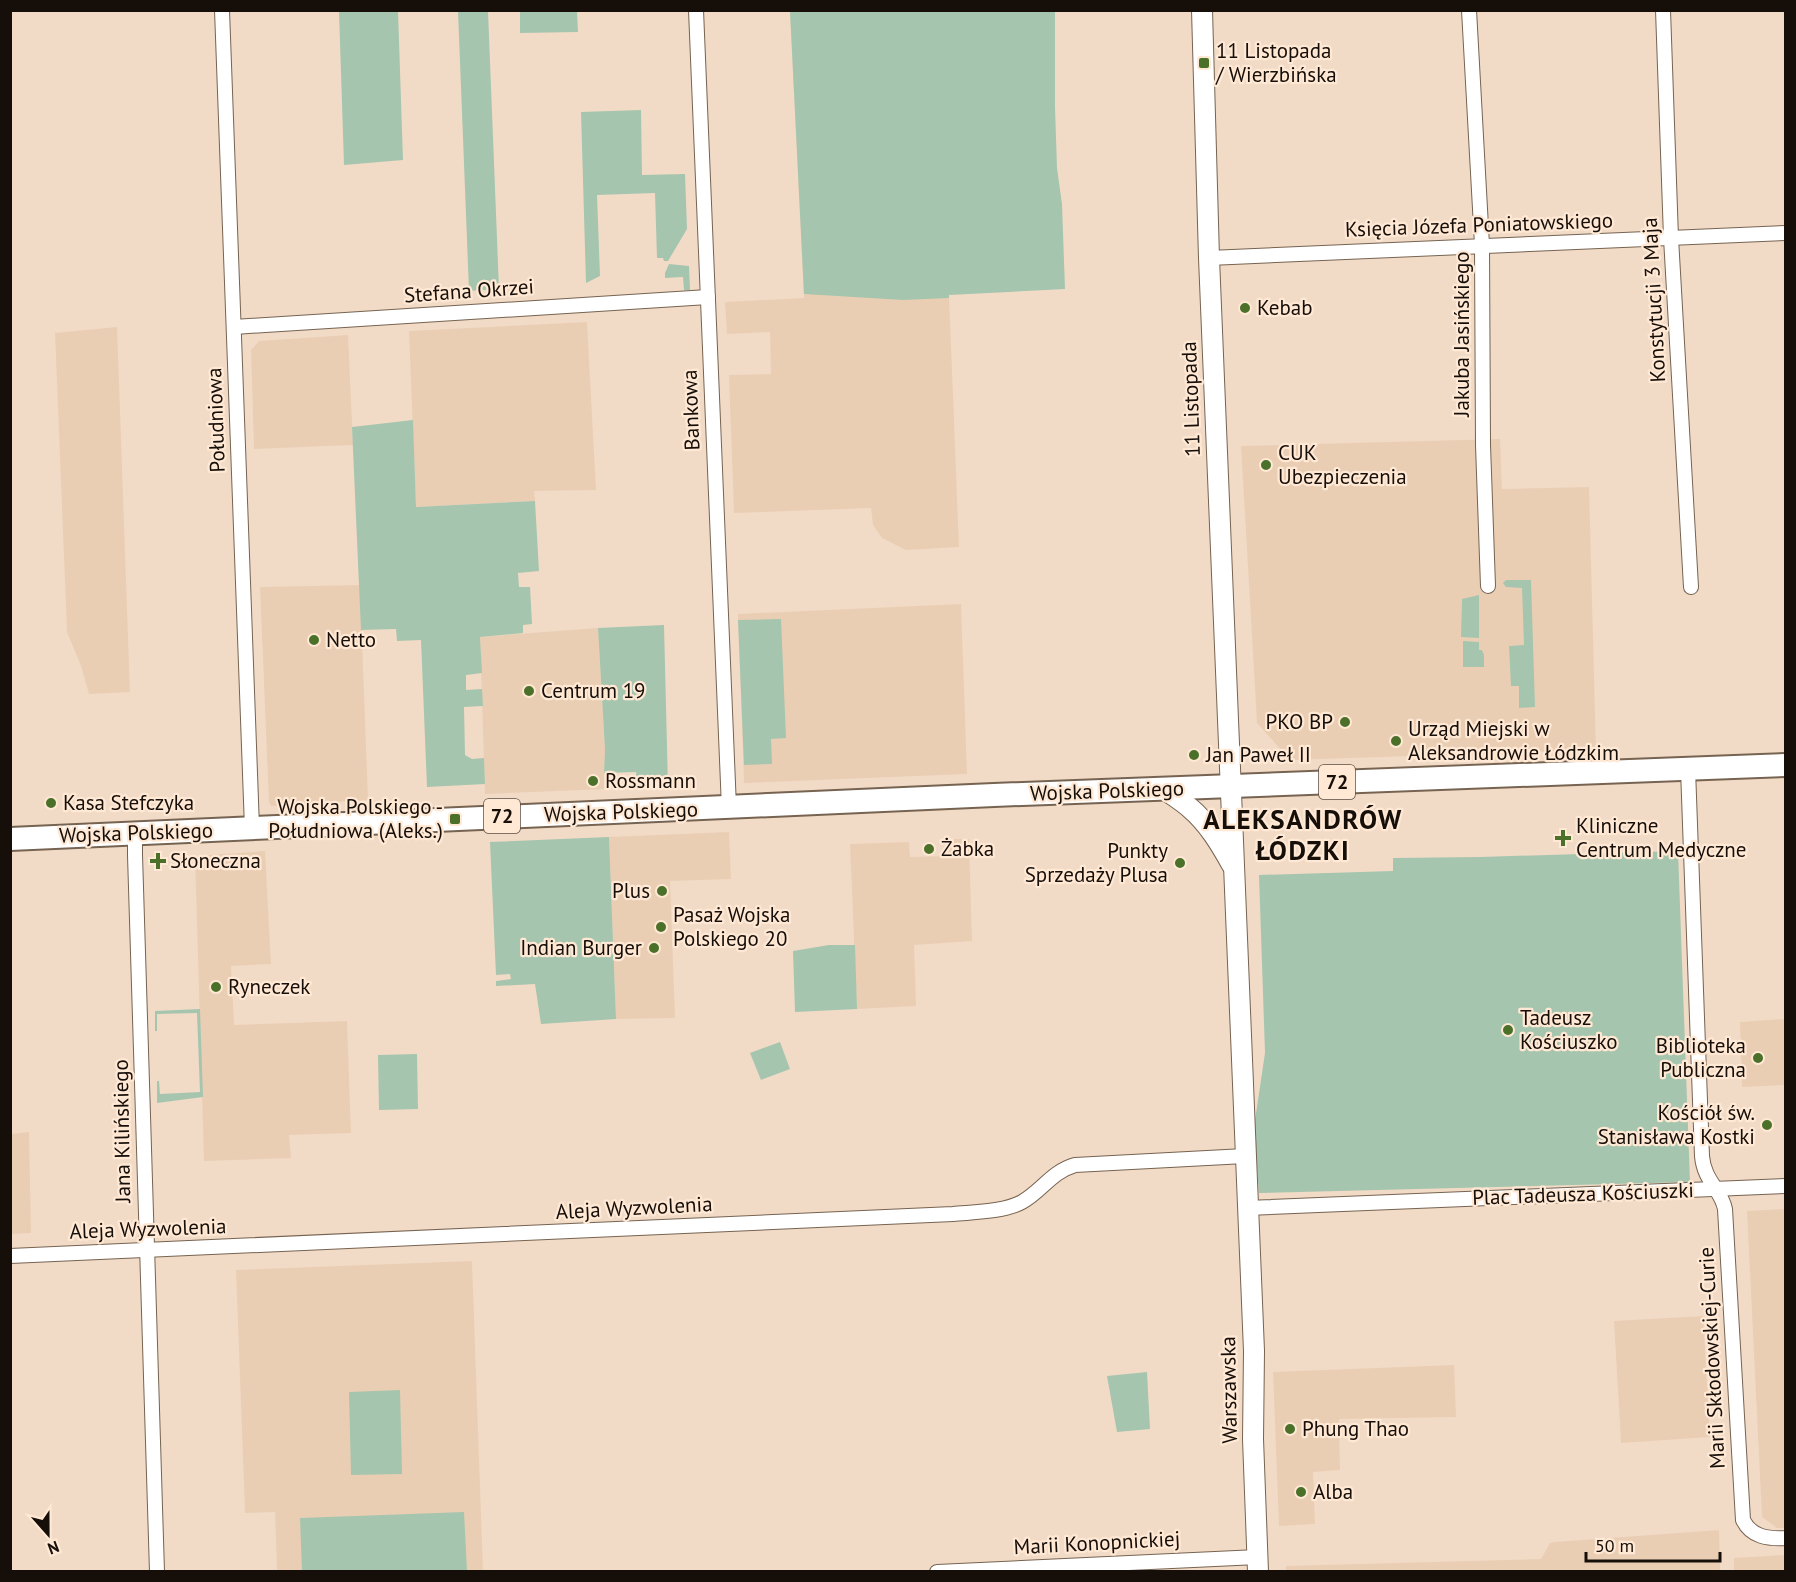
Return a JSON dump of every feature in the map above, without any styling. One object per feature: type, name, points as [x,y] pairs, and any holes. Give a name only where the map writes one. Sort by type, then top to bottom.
[{"type":"main road","name":"11 Listopada","points":[[1202,10],[1209,258],[1232,786]]},
{"type":"main road","name":"72","points":[[1232,786],[1785,765]]},
{"type":"main road","name":"Wojska Polskiego","points":[[10,839],[1232,786]]},
{"type":"main road","points":[[1232,786],[1247,1208]]},
{"type":"main road","points":[[1163,788],[1199,816],[1222,847],[1234,870]]},
{"type":"main road","name":"Warszawska","points":[[1247,1208],[1254,1351],[1253,1410],[1258,1564]]},
{"type":"street","name":"Południowa","points":[[222,10],[252,828]]},
{"type":"street","name":"Bankowa","points":[[696,10],[729,808]]},
{"type":"street","name":"Jakuba Jasińskiego","points":[[1469,10],[1482,245],[1483,446],[1488,586]]},
{"type":"street","name":"Konstytucji 3 Maja","points":[[1662,10],[1671,238],[1691,587]]},
{"type":"street","name":"Księcia Józefa Poniatowskiego","points":[[1209,258],[1785,232]]},
{"type":"street","name":"Stefana Okrzei","points":[[234,327],[708,297]]},
{"type":"street","name":"Plac Tadeusza Kościuszki","points":[[1247,1208],[1714,1189],[1703,1167],[1700,1128],[1688,769]]},
{"type":"street","name":"Jana Kilińskiego","points":[[135,833],[157,1572]]},
{"type":"street","name":"Aleja Wyzwolenia","points":[[10,1256],[953,1214],[1007,1208],[1021,1203],[1056,1173],[1075,1165],[1245,1156]]},
{"type":"street","points":[[1714,1189],[1785,1186]]},
{"type":"street","name":"Marii Skłodowskiej-Curie","points":[[1714,1189],[1724,1202],[1725,1209],[1743,1520],[1746,1527],[1754,1534],[1785,1538]]},
{"type":"street","name":"Marii Konopnickiej","points":[[938,1572],[1258,1564]]},
{"type":"shaded area","points":[[790,11],[949,295],[959,547],[906,550],[882,538],[873,525],[871,508],[734,513],[729,375],[771,374],[770,332],[727,334],[725,302],[804,298]]},
{"type":"shaded area","points":[[587,322],[596,490],[534,491],[535,501],[416,507],[409,331]]},
{"type":"shaded area","points":[[117,327],[130,692],[89,694],[81,666],[67,632],[55,333]]},
{"type":"shaded area","points":[[348,335],[353,445],[254,449],[251,350],[259,341]]},
{"type":"shaded area","points":[[1500,439],[1502,489],[1589,487],[1596,750],[1290,760],[1257,723],[1241,446]]},
{"type":"shaded area","points":[[360,585],[368,800],[271,806],[260,587]]},
{"type":"shaded area","points":[[961,604],[967,774],[744,783],[738,614]]},
{"type":"shaded area","points":[[598,628],[605,750],[604,789],[485,794],[480,637]]},
{"type":"shaded area","points":[[729,832],[731,879],[670,881],[675,1018],[616,1019],[609,837]]},
{"type":"shaded area","points":[[948,839],[969,839],[972,941],[914,945],[916,1006],[857,1009],[850,844],[909,842],[910,857],[948,856]]},
{"type":"shaded area","name":"Ryneczek","points":[[265,851],[271,964],[231,966],[234,1025],[347,1021],[351,1133],[289,1135],[291,1158],[204,1161],[195,856]]},
{"type":"shaded area","name":"Biblioteka Publiczna","points":[[1785,1019],[1785,1085],[1742,1087],[1740,1022]]},
{"type":"shaded area","points":[[29,1132],[31,1233],[11,1234],[11,1134]]},
{"type":"shaded area","points":[[1785,1209],[1786,1528],[1777,1528],[1762,1517],[1747,1211]]},
{"type":"shaded area","points":[[472,1261],[483,1571],[277,1571],[275,1512],[245,1513],[236,1270]]},
{"type":"shaded area","points":[[1703,1316],[1710,1437],[1621,1443],[1614,1321]]},
{"type":"shaded area","points":[[1454,1365],[1456,1417],[1339,1419],[1340,1470],[1313,1472],[1315,1524],[1279,1526],[1273,1372]]},
{"type":"shaded area","points":[[1719,1530],[1720,1571],[1286,1571],[1286,1566],[1541,1559],[1550,1543],[1555,1542]]},
{"type":"shaded area","points":[[1785,1555],[1785,1571],[1734,1571],[1734,1558]]},
{"type":"green space","points":[[339,11],[398,11],[403,160],[344,165]]},
{"type":"green space","points":[[458,11],[488,11],[499,289],[469,291]]},
{"type":"green space","points":[[520,11],[577,11],[578,32],[520,33]]},
{"type":"green space","points":[[790,11],[1055,11],[1057,168],[1062,204],[1065,289],[949,295],[949,298],[903,300],[804,294]]},
{"type":"green space","points":[[641,110],[642,175],[685,174],[687,229],[668,261],[664,261],[663,258],[657,258],[655,193],[597,195],[600,276],[586,283],[581,112]]},
{"type":"green space","points":[[669,264],[689,266],[690,290],[684,290],[683,277],[665,278]]},
{"type":"green space","points":[[413,420],[416,507],[535,501],[539,571],[518,573],[519,587],[530,587],[532,624],[523,625],[523,633],[480,637],[482,673],[466,675],[466,690],[482,689],[483,706],[464,707],[465,755],[472,759],[484,758],[485,784],[427,787],[421,640],[397,641],[396,629],[361,630],[352,427]]},
{"type":"green space","points":[[1506,580],[1531,580],[1535,707],[1519,708],[1519,686],[1511,686],[1509,646],[1524,645],[1522,588],[1506,587],[1503,583]]},
{"type":"green space","points":[[1479,595],[1479,638],[1461,637],[1462,599]]},
{"type":"green space","points":[[781,619],[786,738],[771,739],[772,764],[744,765],[738,620]]},
{"type":"green space","points":[[664,625],[668,787],[637,788],[636,772],[604,773],[605,750],[598,628]]},
{"type":"green space","points":[[1463,641],[1479,642],[1479,650],[1482,650],[1484,655],[1484,667],[1463,667]]},
{"type":"green space","points":[[609,837],[616,1019],[541,1024],[535,984],[496,986],[496,981],[511,979],[510,974],[496,975],[490,842]]},
{"type":"green space","points":[[1678,851],[1690,1182],[1259,1193],[1254,1127],[1265,1053],[1259,875],[1393,871],[1393,858]]},
{"type":"green space","points":[[829,945],[855,945],[857,1009],[795,1012],[793,951]]},
{"type":"green space","points":[[200,1009],[203,1097],[157,1103],[157,1081],[159,1081],[160,1094],[200,1092],[197,1013],[157,1014],[157,1031],[155,1031],[155,1011]]},
{"type":"green space","points":[[780,1042],[790,1069],[761,1080],[750,1053]]},
{"type":"green space","points":[[417,1054],[418,1109],[379,1110],[378,1055]]},
{"type":"green space","points":[[1147,1372],[1150,1429],[1117,1432],[1107,1376]]},
{"type":"green space","points":[[400,1390],[402,1474],[351,1475],[349,1392]]},
{"type":"green space","points":[[464,1512],[467,1571],[302,1571],[300,1518]]},
{"type":"place","name":"11 Listopada / Wierzbińska","points":[[1204,63]]},
{"type":"place","name":"Kebab","points":[[1245,308]]},
{"type":"place","name":"CUK Ubezpieczenia","points":[[1266,465]]},
{"type":"place","name":"Netto","points":[[314,640]]},
{"type":"place","name":"Centrum 19","points":[[529,691]]},
{"type":"place","name":"PKO BP","points":[[1345,722]]},
{"type":"place","name":"Urząd Miejski w Aleksandrowie Łódzkim","points":[[1396,741]]},
{"type":"place","name":"Jan Paweł II","points":[[1194,755]]},
{"type":"place","name":"Rossmann","points":[[593,781]]},
{"type":"place","name":"Kasa Stefczyka","points":[[51,803]]},
{"type":"place","name":"Wojska Polskiego - Południowa (Aleks.)","points":[[455,819]]},
{"type":"place","name":"Kliniczne Centrum Medyczne","points":[[1563,838]]},
{"type":"place","name":"Żabka","points":[[929,849]]},
{"type":"place","name":"Słoneczna","points":[[158,861]]},
{"type":"place","name":"Punkty Sprzedaży Plusa","points":[[1180,863]]},
{"type":"place","name":"Plus","points":[[662,891]]},
{"type":"place","name":"Pasaż Wojska Polskiego 20","points":[[661,927]]},
{"type":"place","name":"Indian Burger","points":[[654,948]]},
{"type":"place","name":"Ryneczek","points":[[216,987]]},
{"type":"place","name":"Tadeusz Kościuszko","points":[[1508,1030]]},
{"type":"place","name":"Biblioteka Publiczna","points":[[1758,1058]]},
{"type":"place","name":"Kościół św. Stanisława Kostki","points":[[1767,1125]]},
{"type":"place","name":"Phung Thao","points":[[1290,1429]]},
{"type":"place","name":"Alba","points":[[1301,1492]]},
{"type":"district","name":"ALEKSANDRÓW ŁÓDZKI","points":[[1303,836]]}]
